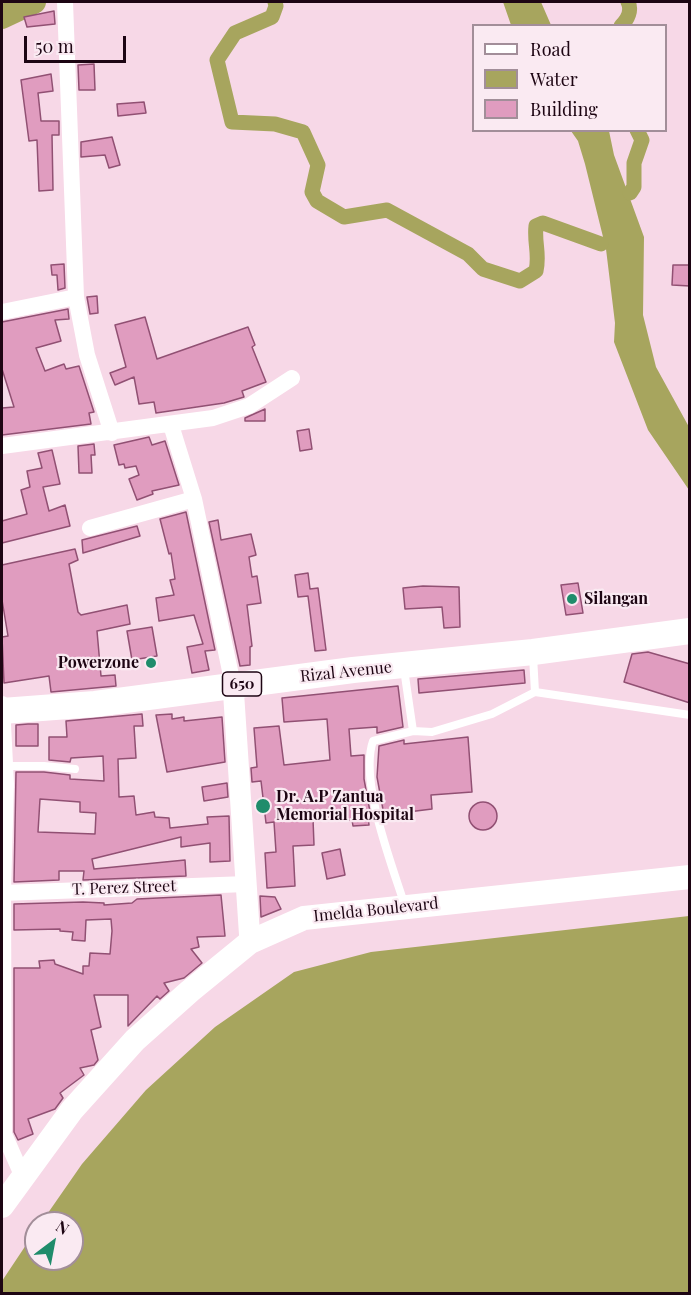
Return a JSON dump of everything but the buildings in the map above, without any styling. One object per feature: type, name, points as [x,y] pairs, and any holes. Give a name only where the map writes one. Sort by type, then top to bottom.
[{"type":"main road","name":"Rizal Avenue","points":[[2,709],[95,704],[233,685],[533,652],[690,631]]},
{"type":"main road","name":"Imelda Boulevard","points":[[2,1206],[22,1175],[72,1110],[135,1040],[250,942],[304,918],[690,877]]},
{"type":"street","points":[[64,2],[76,297],[87,356],[112,433]]},
{"type":"street","points":[[2,312],[76,297]]},
{"type":"street","points":[[2,446],[171,425],[232,413],[249,406],[292,378]]},
{"type":"street","points":[[171,425],[195,500],[233,685],[248,884],[250,942]]},
{"type":"street","points":[[90,528],[195,500]]},
{"type":"street","points":[[2,709],[4,766],[3,1134],[22,1175]]},
{"type":"street","name":"T. Perez Street","points":[[2,893],[248,884]]},
{"type":"lane","points":[[533,652],[535,692]]},
{"type":"lane","points":[[404,665],[412,731]]},
{"type":"lane","points":[[405,907],[380,830],[368,757],[373,741],[412,731],[432,732],[492,714],[535,692],[690,715]]},
{"type":"lane","points":[[4,766],[44,766],[75,770]]},
{"type":"water","points":[[503,2],[541,2],[551,24],[511,24]]},
{"type":"water","points":[[572,132],[609,132],[614,155],[644,237],[643,315],[656,367],[689,427],[689,490],[648,430],[614,342],[615,323],[606,249],[578,141]]},
{"type":"water","points":[[689,916],[689,1293],[2,1293],[2,1281],[24,1248],[24,1271],[84,1271],[84,1211],[49,1211],[82,1164],[146,1090],[215,1027],[294,972],[371,952]]},
{"type":"waterway","points":[[2,17],[34,2]]},
{"type":"waterway","points":[[275,2],[272,17],[235,33],[217,60],[232,122],[275,124],[303,132],[318,165],[312,192],[317,201],[344,217],[387,210],[468,254],[483,269],[520,281],[536,271],[536,226],[543,223],[601,244]]},
{"type":"waterway","points":[[623,24],[629,14],[628,2]]},
{"type":"waterway","points":[[630,193],[634,187],[634,163],[642,140],[638,132]]},
{"type":"place","name":"Silangan","points":[[572,599]]},
{"type":"place","name":"Powerzone","points":[[151,663]]},
{"type":"place","name":"Dr. A.P Zantua Memorial Hospital","points":[[263,806]]}]
